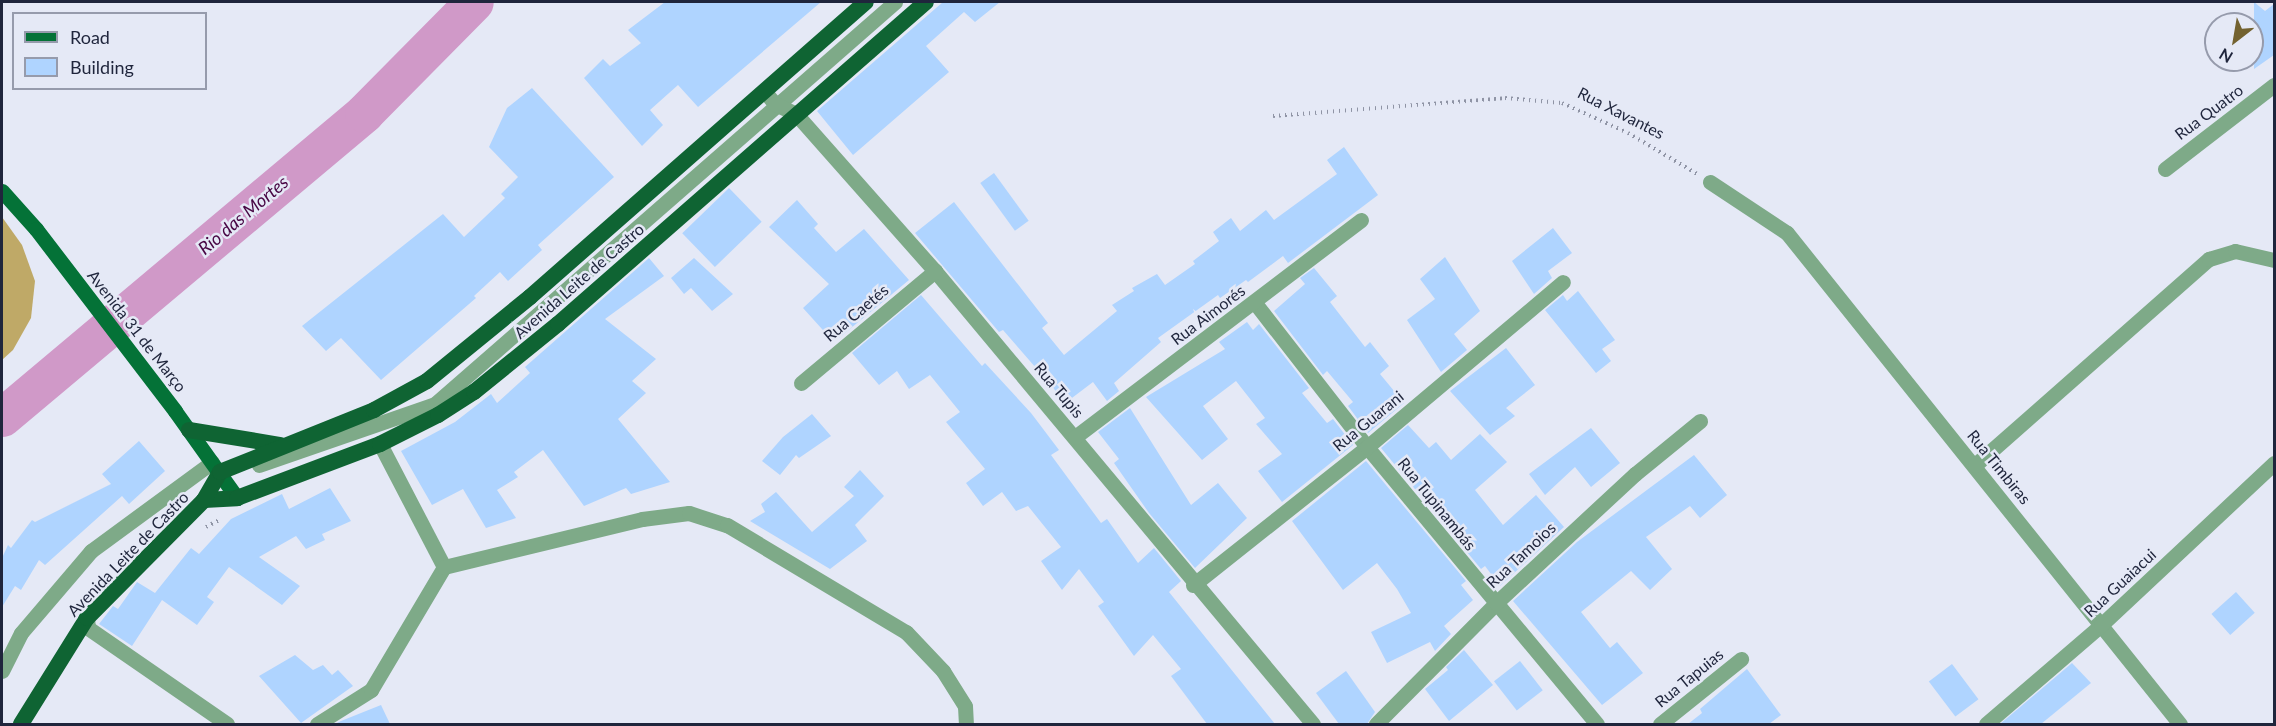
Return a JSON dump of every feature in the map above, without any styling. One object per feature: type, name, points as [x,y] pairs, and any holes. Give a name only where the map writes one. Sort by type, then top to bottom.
[{"type":"highway","name":"Avenida Leite de Castro","points":[[21,724],[87,618],[204,500],[216,467],[282,446],[374,410],[427,381],[770,98],[866,2]]},
{"type":"highway","name":"Avenida Leite de Castro","points":[[204,500],[237,498],[380,444],[438,415],[474,392],[558,324],[926,2]]},
{"type":"highway","points":[[189,430],[282,446]]},
{"type":"main road","name":"Avenida 31 de Março","points":[[2,191],[36,229],[175,411],[237,498]]},
{"type":"street","points":[[260,465],[435,404],[770,98],[895,2]]},
{"type":"street","name":"Rua Quatro","points":[[2165,169],[2274,84]]},
{"type":"street","name":"Rua Tupis","points":[[770,98],[796,114],[935,270],[1075,437],[1193,585],[1313,724]]},
{"type":"street","name":"Rua Timbiras","points":[[1710,182],[1787,234],[1975,465],[2180,724]]},
{"type":"street","name":"Rua Aimorés","points":[[1075,437],[1255,303],[1361,220]]},
{"type":"street","points":[[1975,465],[2209,259],[2235,251],[2274,260]]},
{"type":"street","name":"Rua Caetés","points":[[801,383],[935,270]]},
{"type":"street","name":"Rua Guarani","points":[[1193,585],[1367,447],[1563,282]]},
{"type":"street","name":"Rua Tupinambás","points":[[1255,303],[1367,447],[1597,724]]},
{"type":"street","name":"Rua Tamoios","points":[[1376,724],[1496,603],[1635,474],[1700,421]]},
{"type":"street","points":[[380,444],[444,567]]},
{"type":"street","name":"Rua Guaiacui","points":[[1986,724],[2101,625],[2274,463]]},
{"type":"street","points":[[2,671],[21,633],[91,551],[216,467]]},
{"type":"street","points":[[317,724],[371,690],[444,567],[642,519],[689,513],[727,525],[906,632],[943,671],[965,706],[966,724]]},
{"type":"street","points":[[87,618],[88,628],[227,724]]},
{"type":"street","name":"Rua Tapuias","points":[[1660,724],[1741,659]]},
{"type":"path","name":"Rua Xavantes","points":[[1273,116],[1505,98],[1562,103],[1628,133],[1710,182]]},
{"type":"shaded area","points":[[2,217],[22,245],[35,281],[31,318],[13,350],[2,360]]},
{"type":"building","points":[[665,2],[821,2],[698,107],[678,85],[650,110],[663,125],[642,146],[584,78],[603,59],[610,66],[641,43],[628,30]]},
{"type":"building","points":[[943,2],[1000,2],[975,22],[964,12],[926,46],[949,72],[853,155],[817,111]]},
{"type":"building","points":[[2254,2],[2265,11],[2274,4],[2274,55],[2264,62],[2264,12],[2254,12]]},
{"type":"building","points":[[532,88],[614,177],[538,245],[542,250],[508,281],[500,272],[474,296],[476,298],[381,380],[341,338],[326,351],[302,326],[443,214],[464,237],[505,198],[501,194],[518,177],[489,147],[507,108]]},
{"type":"building","points":[[1344,147],[1378,195],[1288,263],[1283,256],[1248,282],[1246,280],[1220,298],[1218,295],[1158,338],[1161,342],[1114,383],[1119,391],[1107,401],[1093,382],[1064,404],[1039,366],[1036,368],[1003,330],[999,332],[915,233],[954,202],[1048,323],[1042,328],[1064,355],[1117,311],[1112,305],[1134,291],[1132,288],[1157,274],[1165,285],[1195,264],[1193,261],[1219,241],[1213,232],[1231,218],[1240,231],[1266,210],[1274,220],[1337,174],[1327,160]]},
{"type":"building","points":[[994,173],[1029,221],[1015,231],[980,183]]},
{"type":"building","points":[[729,188],[762,222],[715,267],[682,233]]},
{"type":"building","points":[[797,200],[818,224],[814,228],[836,252],[864,229],[909,280],[839,338],[836,335],[831,339],[803,308],[829,284],[769,227]]},
{"type":"building","points":[[1553,228],[1572,253],[1548,271],[1552,278],[1534,294],[1512,261]]},
{"type":"building","points":[[1445,257],[1480,311],[1454,334],[1467,350],[1441,372],[1407,320],[1435,299],[1420,279]]},
{"type":"building","points":[[649,258],[664,276],[605,319],[656,359],[632,381],[646,393],[618,419],[670,482],[631,494],[626,488],[584,506],[543,450],[514,472],[518,477],[497,490],[516,518],[486,528],[463,489],[432,505],[401,451],[455,422],[491,394],[497,403],[530,373],[525,367]]},
{"type":"building","points":[[694,258],[733,294],[712,311],[691,288],[684,294],[671,278]]},
{"type":"building","points":[[1314,268],[1337,296],[1330,302],[1365,347],[1370,342],[1389,366],[1380,374],[1404,403],[1368,433],[1348,406],[1353,402],[1327,371],[1323,375],[1274,311],[1305,284],[1300,278]]},
{"type":"building","points":[[1578,291],[1615,340],[1602,349],[1611,361],[1596,373],[1545,310],[1563,295],[1567,301]]},
{"type":"building","points":[[921,295],[982,366],[985,363],[1031,413],[1059,450],[1051,455],[1101,523],[1107,519],[1138,563],[1154,548],[1181,581],[1169,592],[1275,724],[1207,724],[1171,676],[1181,669],[1153,635],[1134,656],[1098,606],[1104,602],[1079,569],[1062,590],[1041,561],[1061,547],[1028,506],[1016,511],[1002,492],[983,506],[966,483],[985,469],[946,422],[960,412],[930,375],[909,389],[897,371],[879,385],[852,353]]},
{"type":"building","points":[[1247,322],[1253,330],[1259,324],[1309,388],[1302,393],[1327,423],[1333,419],[1353,445],[1282,502],[1258,471],[1282,454],[1256,424],[1265,418],[1236,381],[1203,406],[1228,439],[1202,460],[1146,397],[1225,349],[1219,342]]},
{"type":"building","points":[[1506,348],[1535,385],[1506,408],[1515,416],[1490,435],[1450,391]]},
{"type":"building","points":[[1130,408],[1191,505],[1218,483],[1247,518],[1195,568],[1149,513],[1114,463],[1119,459],[1098,432]]},
{"type":"building","points":[[812,414],[831,436],[799,458],[796,455],[780,475],[762,461],[783,437]]},
{"type":"building","points":[[1408,425],[1429,448],[1436,442],[1451,460],[1480,434],[1507,462],[1475,490],[1503,525],[1536,495],[1564,527],[1500,586],[1485,566],[1481,569],[1381,448]]},
{"type":"building","points":[[1591,428],[1620,463],[1591,487],[1575,467],[1545,495],[1529,474]]},
{"type":"building","points":[[139,441],[165,471],[129,504],[122,496],[45,565],[39,560],[21,590],[15,586],[2,607],[2,558],[8,545],[11,548],[32,520],[35,522],[111,484],[102,474]]},
{"type":"building","points":[[1694,455],[1727,495],[1700,518],[1690,506],[1646,537],[1672,569],[1650,590],[1631,571],[1581,612],[1610,648],[1617,642],[1643,673],[1602,705],[1513,601],[1577,542]]},
{"type":"building","points":[[1366,461],[1466,581],[1461,585],[1473,600],[1444,626],[1451,634],[1435,651],[1430,642],[1387,663],[1371,632],[1411,613],[1397,589],[1377,563],[1343,590],[1292,521]]},
{"type":"building","points":[[860,470],[884,496],[855,525],[867,541],[830,569],[750,521],[765,512],[761,504],[776,492],[812,532],[854,496],[844,487]]},
{"type":"building","points":[[330,488],[351,521],[322,534],[325,540],[306,549],[296,536],[259,557],[300,586],[282,605],[229,567],[207,597],[214,602],[197,625],[162,600],[132,646],[99,624],[113,606],[118,609],[137,582],[155,593],[191,548],[199,554],[231,519],[282,494],[289,509]]},
{"type":"building","points":[[2236,592],[2255,613],[2230,635],[2211,614]]},
{"type":"building","points":[[1464,650],[1493,685],[1449,721],[1425,689],[1448,670],[1446,667]]},
{"type":"building","points":[[295,655],[313,670],[323,665],[332,675],[338,670],[353,686],[301,723],[259,676]]},
{"type":"building","points":[[1520,661],[1543,690],[1517,710],[1494,681]]},
{"type":"building","points":[[2072,663],[2091,683],[2041,724],[2000,724]]},
{"type":"building","points":[[1952,664],[1978,699],[1955,717],[1929,681]]},
{"type":"building","points":[[1747,669],[1781,715],[1769,724],[1688,724],[1702,713],[1700,709]]},
{"type":"building","points":[[1346,671],[1375,712],[1367,724],[1339,724],[1316,693]]},
{"type":"building","points":[[381,705],[390,724],[335,724],[341,721]]},
{"type":"waterway","name":"Rio das Mortes","points":[[2,417],[364,113],[474,2]]}]
